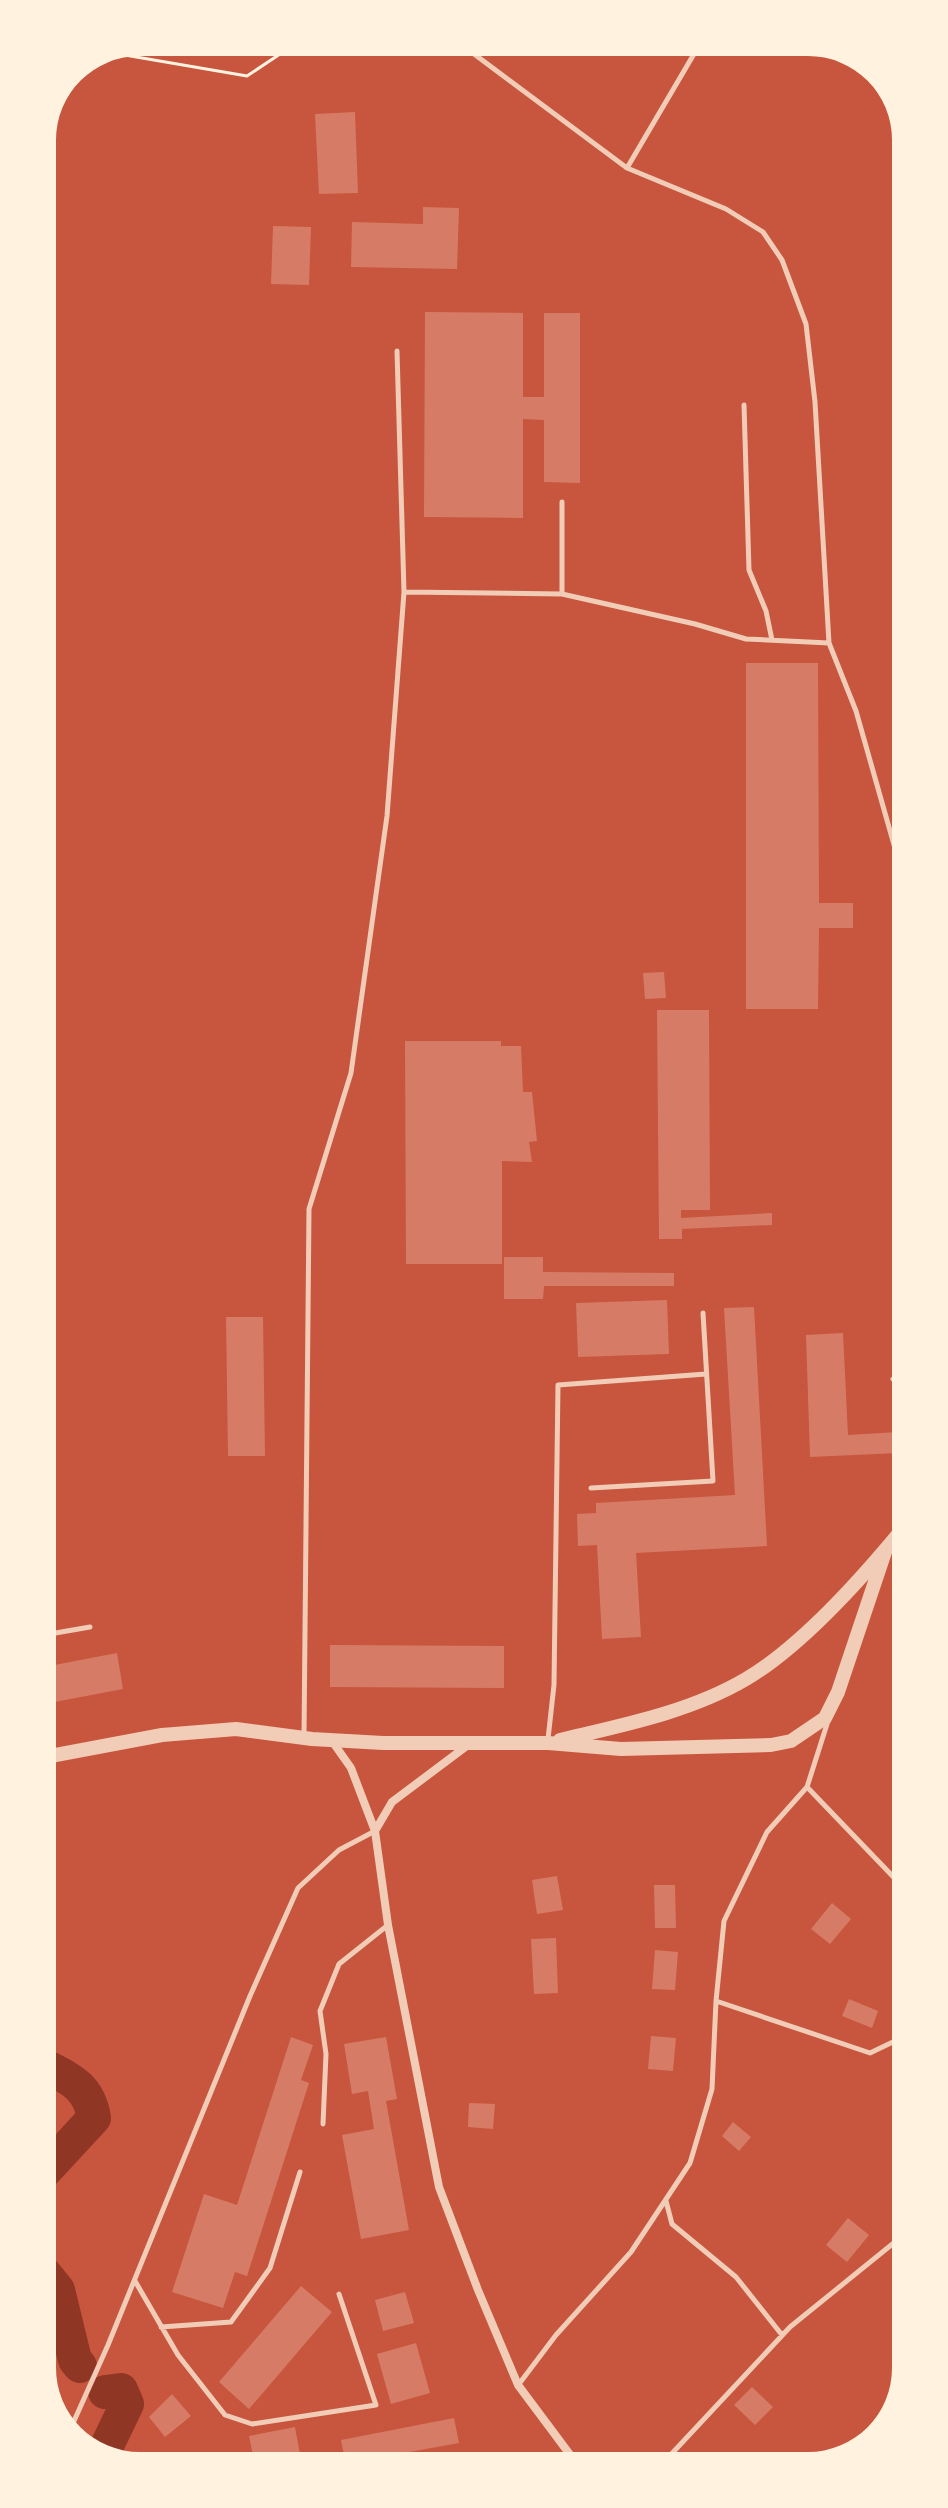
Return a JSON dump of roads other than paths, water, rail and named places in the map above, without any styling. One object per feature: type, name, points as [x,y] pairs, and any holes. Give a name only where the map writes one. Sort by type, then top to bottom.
[{"type":"street","points":[[548,1743],[641,1721],[695,1703],[746,1679],[797,1643],[892,1542]]},
{"type":"street","points":[[56,1755],[162,1735],[236,1729],[332,1741],[468,1745],[548,1743],[621,1749],[771,1745],[791,1741],[825,1718],[838,1692],[886,1549]]},
{"type":"street","points":[[332,1741],[351,1768],[375,1831],[388,1925],[439,2187],[518,2385],[568,2452]]},
{"type":"street","points":[[375,1831],[392,1802],[468,1745]]},
{"type":"lane","points":[[477,56],[627,168],[726,209],[763,232],[782,260],[806,324],[815,402],[829,643],[856,711],[892,838]]},
{"type":"lane","points":[[627,168],[693,56]]},
{"type":"lane","points":[[304,1738],[309,1209],[351,1073],[387,816],[404,592],[397,351]]},
{"type":"lane","points":[[744,405],[749,570],[766,611],[772,640]]},
{"type":"lane","points":[[562,502],[562,594]]},
{"type":"lane","points":[[404,592],[562,594],[695,624],[746,639],[829,643]]},
{"type":"lane","points":[[591,1488],[713,1481],[703,1313]]},
{"type":"lane","points":[[548,1743],[554,1685],[558,1385],[706,1374]]},
{"type":"lane","points":[[56,1633],[90,1627]]},
{"type":"lane","points":[[518,2385],[556,2335],[631,2252],[690,2163],[712,2089],[724,1921],[767,1832],[807,1787],[838,1692]]},
{"type":"lane","points":[[807,1787],[892,1876]]},
{"type":"lane","points":[[74,2420],[298,1888],[339,1850],[375,1831]]},
{"type":"lane","points":[[323,2124],[326,2054],[320,2011],[339,1964],[388,1925]]},
{"type":"lane","points":[[716,2001],[870,2053],[892,2042]]},
{"type":"lane","points":[[161,2327],[231,2322],[270,2268],[300,2172]]},
{"type":"lane","points":[[665,2200],[672,2224],[736,2277],[782,2335]]},
{"type":"lane","points":[[673,2452],[782,2335],[844,2280],[892,2244]]},
{"type":"lane","points":[[134,2281],[178,2355],[225,2415],[252,2424],[376,2405],[339,2294]]},
{"type":"waterway","points":[[56,2072],[83,2091],[94,2118],[56,2159]]},
{"type":"waterway","points":[[56,2288],[75,2360],[80,2366]]},
{"type":"waterway","points":[[105,2392],[121,2390],[127,2404],[107,2445]]}]
